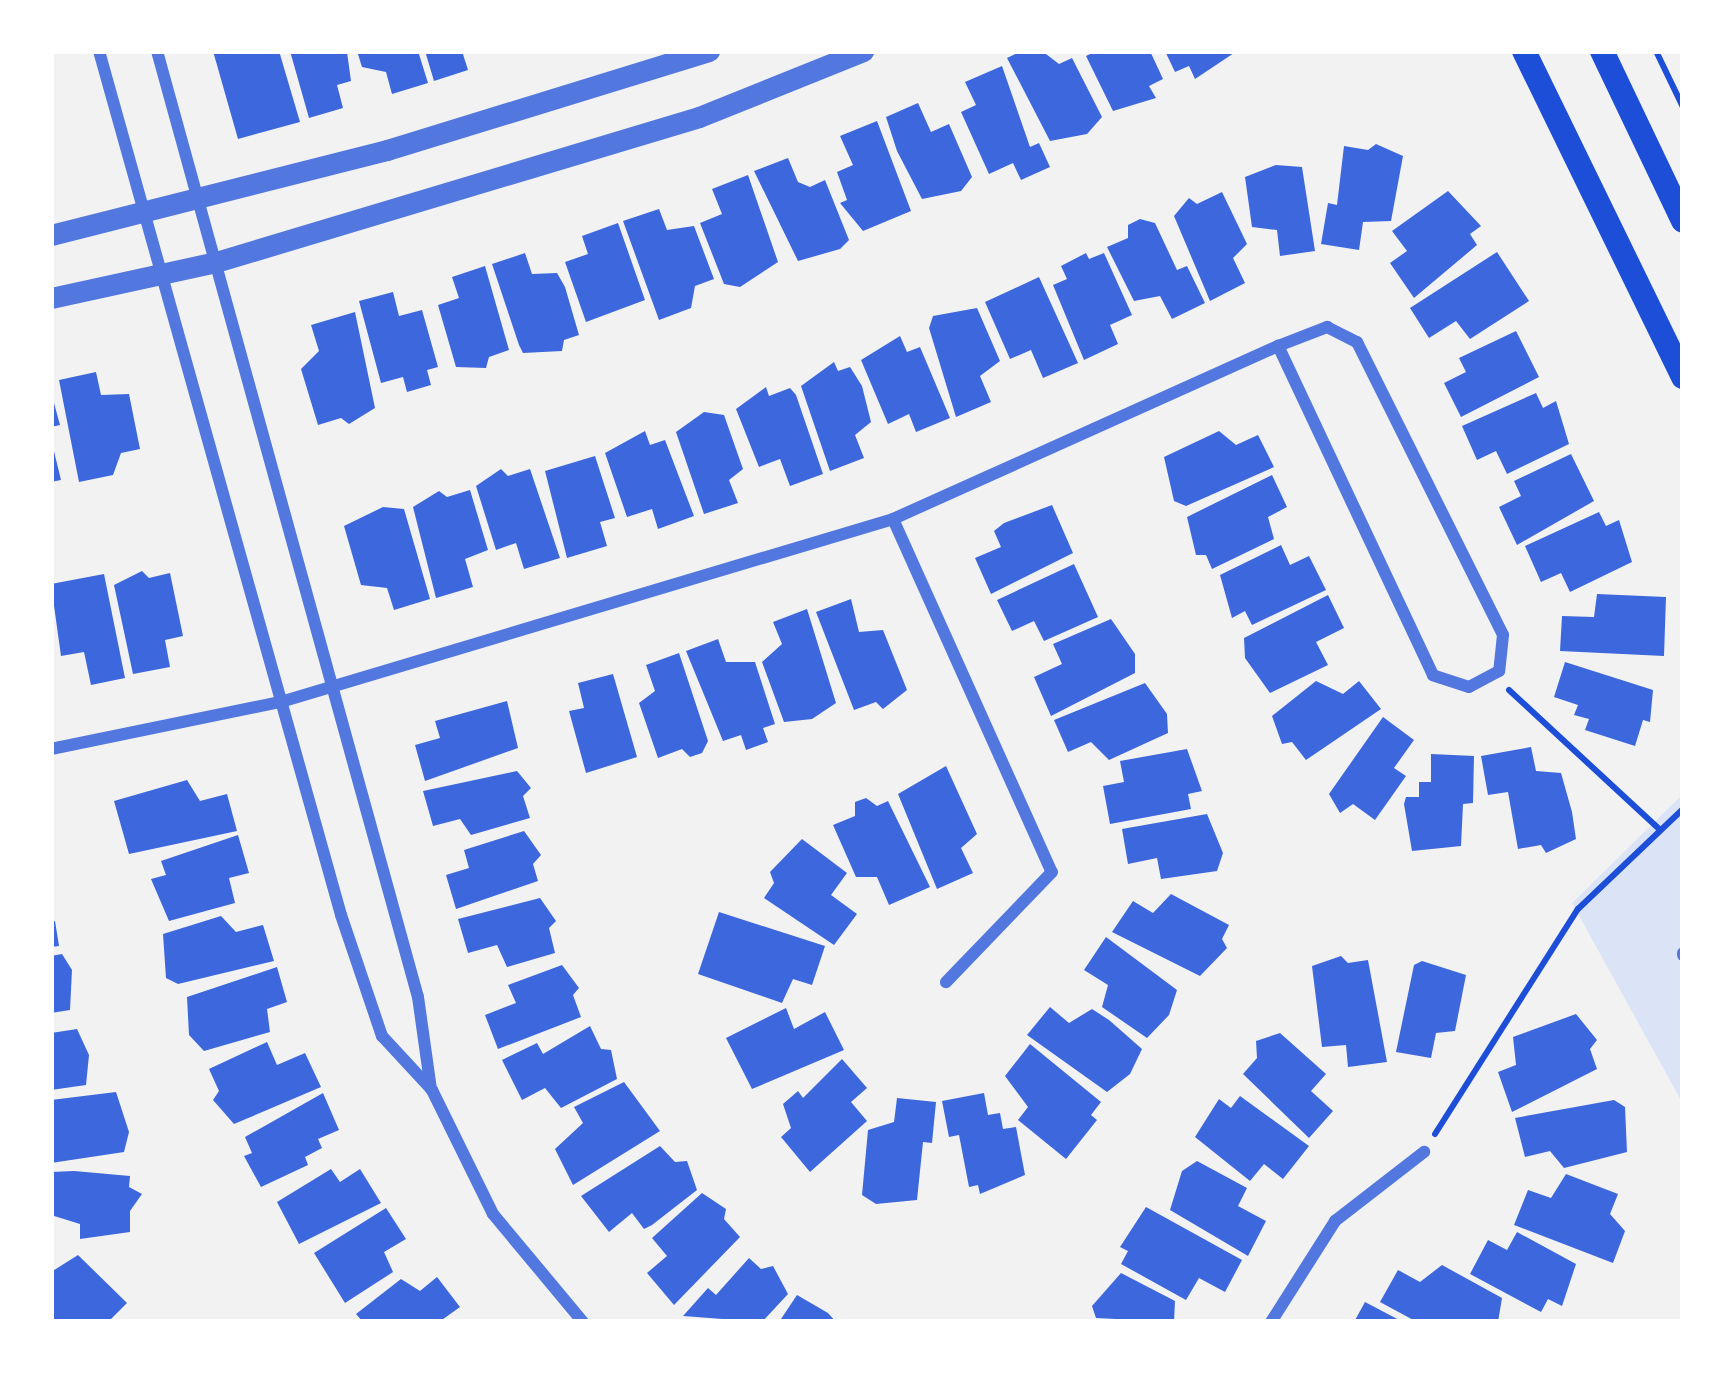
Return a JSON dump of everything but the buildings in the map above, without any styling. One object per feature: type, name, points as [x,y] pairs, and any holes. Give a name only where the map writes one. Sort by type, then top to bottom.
[{"type":"main road","points":[[1524,51],[1683,377]]},
{"type":"main road","points":[[1602,51],[1683,221]]},
{"type":"street","points":[[99,51],[160,277],[382,1036],[432,1090],[493,1214],[583,1322]]},
{"type":"street","points":[[157,51],[418,997],[432,1090]]},
{"type":"street","points":[[51,235],[199,199],[709,51]]},
{"type":"street","points":[[51,298],[216,262],[699,117],[862,51]]},
{"type":"street","points":[[51,748],[284,700],[893,519],[1277,346],[1327,327],[1357,342],[1503,635],[1499,671],[1469,687],[1433,675],[1277,346]]},
{"type":"street","points":[[893,519],[1052,872],[946,982]]},
{"type":"street","points":[[1270,1322],[1335,1221],[1424,1152]]},
{"type":"path","points":[[1656,51],[1683,107]]},
{"type":"path","points":[[1499,671],[1511,695],[1659,829]]},
{"type":"path","points":[[1424,1152],[1578,908],[1683,809]]},
{"type":"shaded area","points":[[1683,794],[1683,1104],[1572,903]]}]
